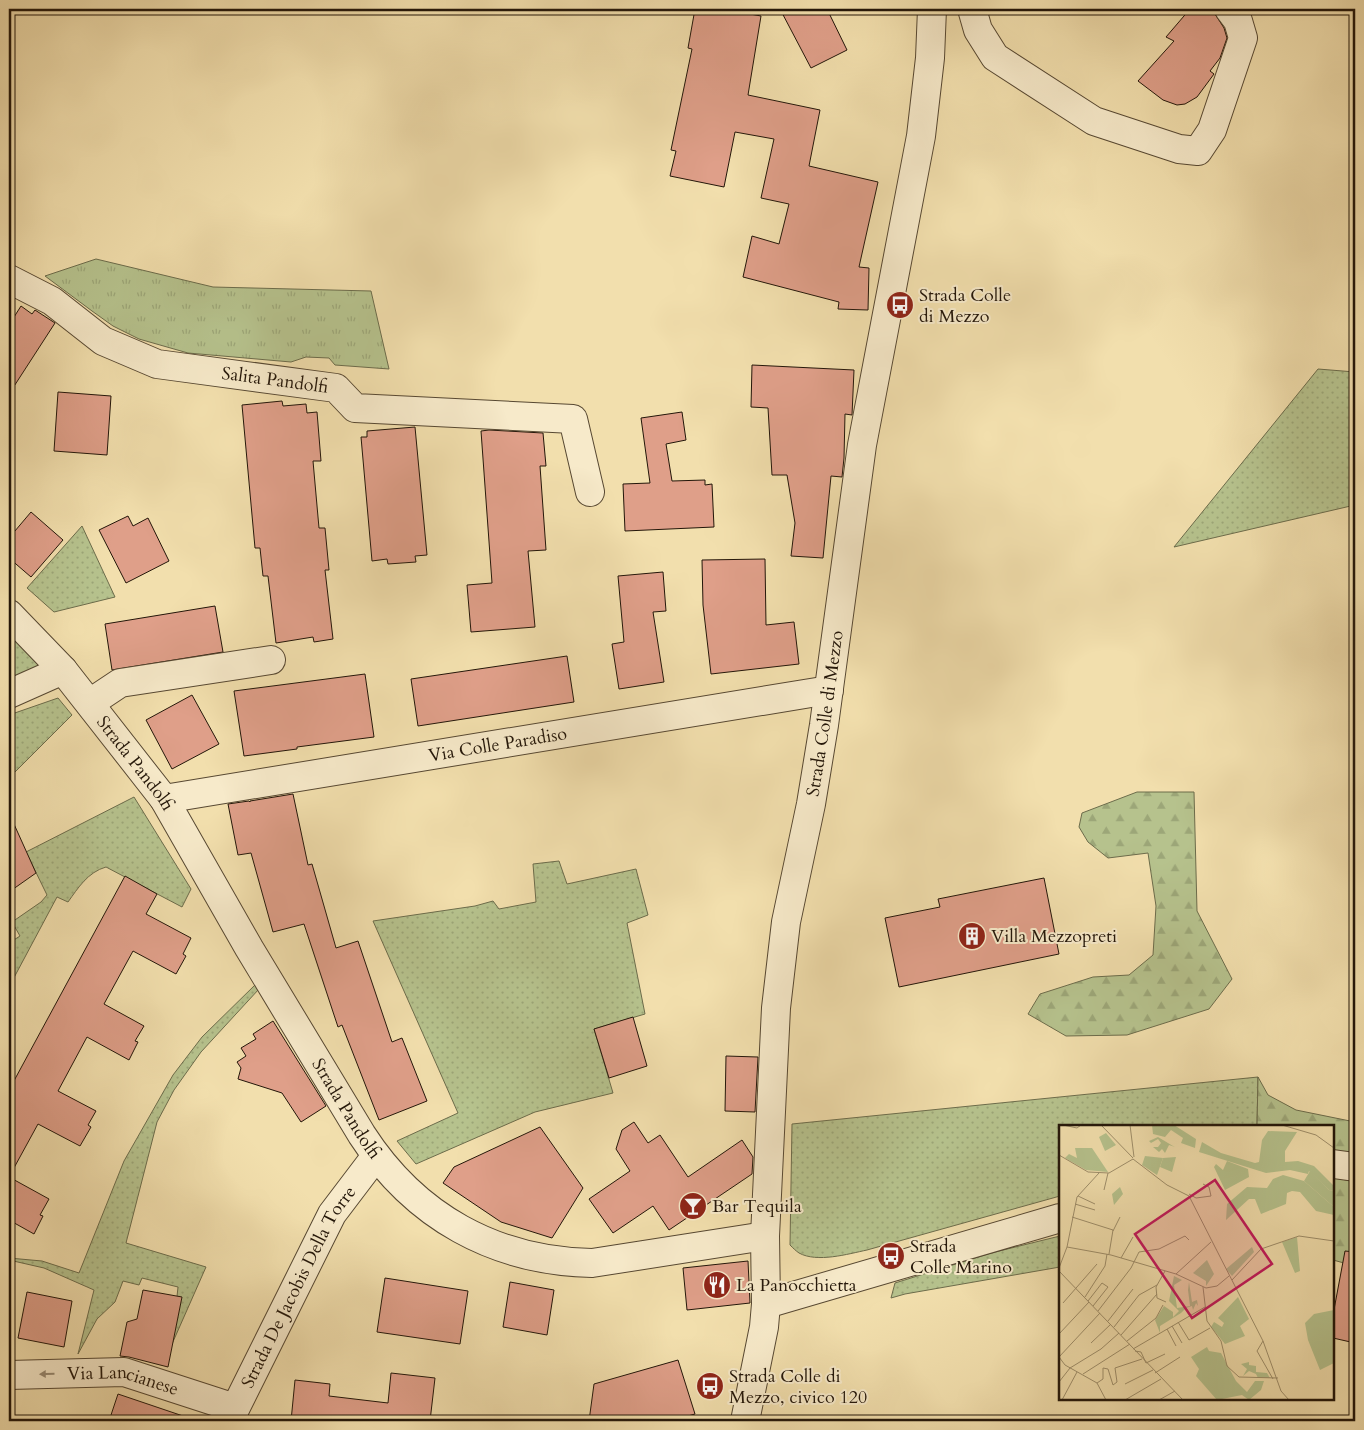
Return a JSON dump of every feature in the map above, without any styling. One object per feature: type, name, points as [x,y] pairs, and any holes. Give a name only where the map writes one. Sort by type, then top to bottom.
[{"type":"street","name":"Strada Colle di Mezzo","points":[[744,1421],[764,1327],[766,1304],[765,1236],[776,1008],[786,922],[811,804],[829,690],[862,445],[920,136],[930,58],[932,9]]},
{"type":"street","points":[[972,9],[978,30],[995,57],[1086,116],[1094,121],[1179,149],[1198,151],[1212,130],[1243,38],[1238,20],[1229,9]]},
{"type":"street","name":"Salita Pandolfi","points":[[9,279],[52,301],[104,341],[164,366],[336,388],[355,408],[573,419],[590,492]]},
{"type":"street","name":"Strada Pandolfi","points":[[9,614],[64,670],[164,799],[249,948],[376,1156],[403,1187],[458,1227],[488,1244],[544,1260],[592,1263],[765,1236]]},
{"type":"street","name":"Strada Pandolfi","points":[[90,703],[120,683],[271,660]]},
{"type":"street","points":[[9,694],[64,670]]},
{"type":"street","name":"Via Colle Paradiso","points":[[164,799],[829,690]]},
{"type":"street","name":"Strada De Jacobis Della Torre","points":[[226,1410],[332,1214],[376,1156]]},
{"type":"street","points":[[1334,1164],[1355,1168]]},
{"type":"street","points":[[766,1304],[1059,1218]]},
{"type":"street","name":"Via Lancianese","points":[[9,1375],[124,1372],[226,1410]]},
{"type":"green space","points":[[96,259],[213,287],[371,291],[389,369],[335,365],[329,358],[306,357],[291,362],[188,353],[139,339],[113,326],[45,276]]},
{"type":"green space","points":[[1318,369],[1355,372],[1355,505],[1174,547]]},
{"type":"green space","points":[[82,526],[115,597],[54,612],[27,588]]},
{"type":"green space","points":[[15,636],[41,665],[9,680],[9,640]]},
{"type":"green space","points":[[58,698],[72,715],[9,778],[9,715]]},
{"type":"green space","points":[[1137,792],[1194,792],[1197,911],[1232,979],[1209,1009],[1127,1035],[1066,1036],[1028,1014],[1040,994],[1093,977],[1129,975],[1153,955],[1156,906],[1148,853],[1108,858],[1088,842],[1079,827],[1082,813]]},
{"type":"green space","points":[[134,797],[191,889],[182,907],[106,867],[100,869],[84,881],[68,902],[57,897],[9,987],[9,943],[20,936],[12,922],[41,902],[47,895],[26,852]]},
{"type":"green space","points":[[559,861],[567,884],[636,869],[648,915],[627,923],[645,1014],[594,1029],[613,1093],[535,1112],[416,1164],[397,1141],[458,1113],[373,921],[475,906],[493,901],[499,909],[536,902],[533,864]]},
{"type":"green space","points":[[256,984],[259,989],[201,1052],[174,1090],[157,1122],[126,1243],[206,1267],[172,1344],[178,1287],[142,1278],[139,1285],[123,1281],[115,1302],[97,1319],[78,1354],[94,1290],[44,1268],[9,1260],[9,1258],[42,1261],[79,1273],[124,1161],[173,1075],[202,1037]]},
{"type":"green space","points":[[1258,1077],[1257,1125],[1059,1125],[1059,1196],[867,1250],[823,1258],[806,1256],[790,1245],[792,1124]]},
{"type":"green space","points":[[1258,1077],[1268,1095],[1296,1110],[1355,1122],[1355,1157],[1334,1155],[1334,1125],[1257,1125]]},
{"type":"green space","points":[[1334,1177],[1355,1182],[1355,1266],[1334,1260]]},
{"type":"green space","points":[[1059,1236],[1059,1267],[891,1298],[895,1283],[991,1253]]},
{"type":"building","points":[[695,9],[723,9],[761,16],[748,95],[820,110],[809,166],[878,182],[859,267],[869,268],[868,310],[838,309],[839,302],[743,277],[752,236],[779,244],[789,204],[761,198],[774,139],[735,132],[724,187],[670,176],[676,151],[671,150],[692,49],[688,48]]},
{"type":"building","points":[[780,9],[827,9],[847,50],[811,68]]},
{"type":"building","points":[[1190,9],[1207,9],[1215,14],[1224,28],[1227,38],[1220,58],[1210,71],[1214,74],[1197,97],[1185,104],[1177,105],[1163,100],[1138,81],[1174,41],[1166,37]]},
{"type":"building","points":[[21,306],[32,314],[35,310],[55,323],[9,394],[9,325]]},
{"type":"building","points":[[752,365],[854,370],[852,415],[845,414],[842,477],[831,476],[823,558],[791,556],[795,523],[787,475],[772,475],[768,408],[751,407]]},
{"type":"building","points":[[58,392],[111,396],[107,455],[54,451]]},
{"type":"building","points":[[282,401],[283,406],[306,404],[307,413],[317,412],[321,461],[313,461],[319,528],[325,528],[329,570],[325,570],[333,639],[314,642],[313,637],[276,643],[268,576],[263,576],[260,548],[255,548],[242,405]]},
{"type":"building","points":[[682,412],[686,440],[666,444],[672,481],[705,480],[705,485],[712,484],[714,527],[625,531],[623,484],[650,483],[641,418]]},
{"type":"building","points":[[415,427],[427,555],[415,556],[416,562],[388,564],[387,559],[372,561],[361,437],[367,437],[367,431]]},
{"type":"building","points":[[481,431],[543,433],[546,466],[540,466],[546,550],[528,551],[535,627],[471,632],[467,585],[492,583]]},
{"type":"building","points":[[31,512],[63,540],[31,577],[9,558],[9,538]]},
{"type":"building","points":[[128,516],[133,526],[148,518],[169,561],[126,583],[99,530]]},
{"type":"building","points":[[765,559],[766,625],[794,622],[799,664],[711,674],[703,605],[702,560]]},
{"type":"building","points":[[663,572],[666,611],[653,612],[664,682],[619,689],[612,644],[624,642],[618,576]]},
{"type":"building","points":[[215,606],[223,652],[112,670],[105,624]]},
{"type":"building","points":[[567,656],[574,702],[418,726],[411,679]]},
{"type":"building","points":[[365,674],[374,737],[244,756],[234,691]]},
{"type":"building","points":[[192,695],[219,744],[172,769],[146,720]]},
{"type":"building","points":[[293,794],[308,865],[312,864],[336,948],[358,941],[392,1042],[402,1038],[427,1101],[379,1120],[342,1025],[338,1027],[304,924],[273,932],[251,853],[238,855],[228,804]]},
{"type":"building","points":[[9,813],[36,873],[9,892]]},
{"type":"building","points":[[125,876],[157,894],[146,914],[191,938],[183,954],[186,956],[176,974],[133,951],[104,1004],[144,1026],[135,1041],[138,1042],[129,1060],[87,1037],[58,1091],[96,1111],[88,1125],[91,1127],[80,1146],[38,1124],[9,1177],[9,1090]]},
{"type":"building","name":"Villa Mezzopreti","points":[[1044,878],[1059,954],[899,987],[885,918],[940,907],[938,899]]},
{"type":"building","points":[[633,1017],[647,1066],[609,1078],[594,1029]]},
{"type":"building","points":[[273,1021],[326,1106],[301,1122],[282,1093],[238,1079],[241,1068],[237,1062],[246,1056],[241,1048],[256,1039],[253,1034]]},
{"type":"building","points":[[726,1056],[758,1057],[755,1112],[725,1111]]},
{"type":"building","points":[[634,1122],[648,1143],[660,1135],[688,1177],[742,1140],[753,1157],[752,1174],[669,1230],[653,1206],[613,1233],[589,1199],[630,1171],[616,1149],[622,1130]]},
{"type":"building","points":[[540,1127],[583,1188],[552,1238],[501,1222],[443,1183],[454,1167]]},
{"type":"building","points":[[9,1177],[49,1199],[40,1215],[43,1216],[34,1234],[9,1220]]},
{"type":"building","points":[[1345,1251],[1355,1252],[1355,1343],[1334,1338],[1334,1310]]},
{"type":"building","name":"La Panocchietta","points":[[748,1261],[750,1303],[687,1310],[683,1268]]},
{"type":"building","points":[[385,1278],[468,1291],[460,1344],[377,1332]]},
{"type":"building","points":[[510,1282],[554,1290],[547,1335],[503,1327]]},
{"type":"building","points":[[143,1290],[182,1297],[168,1367],[120,1356],[127,1322],[137,1319]]},
{"type":"building","points":[[27,1292],[72,1301],[64,1347],[18,1338]]},
{"type":"building","points":[[678,1360],[695,1414],[670,1421],[589,1421],[594,1384]]},
{"type":"building","points":[[391,1373],[435,1378],[430,1421],[291,1421],[295,1380],[330,1384],[329,1396],[388,1403]]},
{"type":"building","points":[[118,1394],[189,1418],[189,1421],[109,1421]]},
{"type":"place","name":"Strada Colle di Mezzo","points":[[900,305]]},
{"type":"place","name":"Villa Mezzopreti","points":[[972,936]]},
{"type":"place","name":"Bar Tequila","points":[[693,1206]]},
{"type":"place","name":"Strada Colle Marino","points":[[891,1256]]},
{"type":"place","name":"La Panocchietta","points":[[717,1285]]},
{"type":"place","name":"Strada Colle di Mezzo, civico 120","points":[[710,1386]]}]
